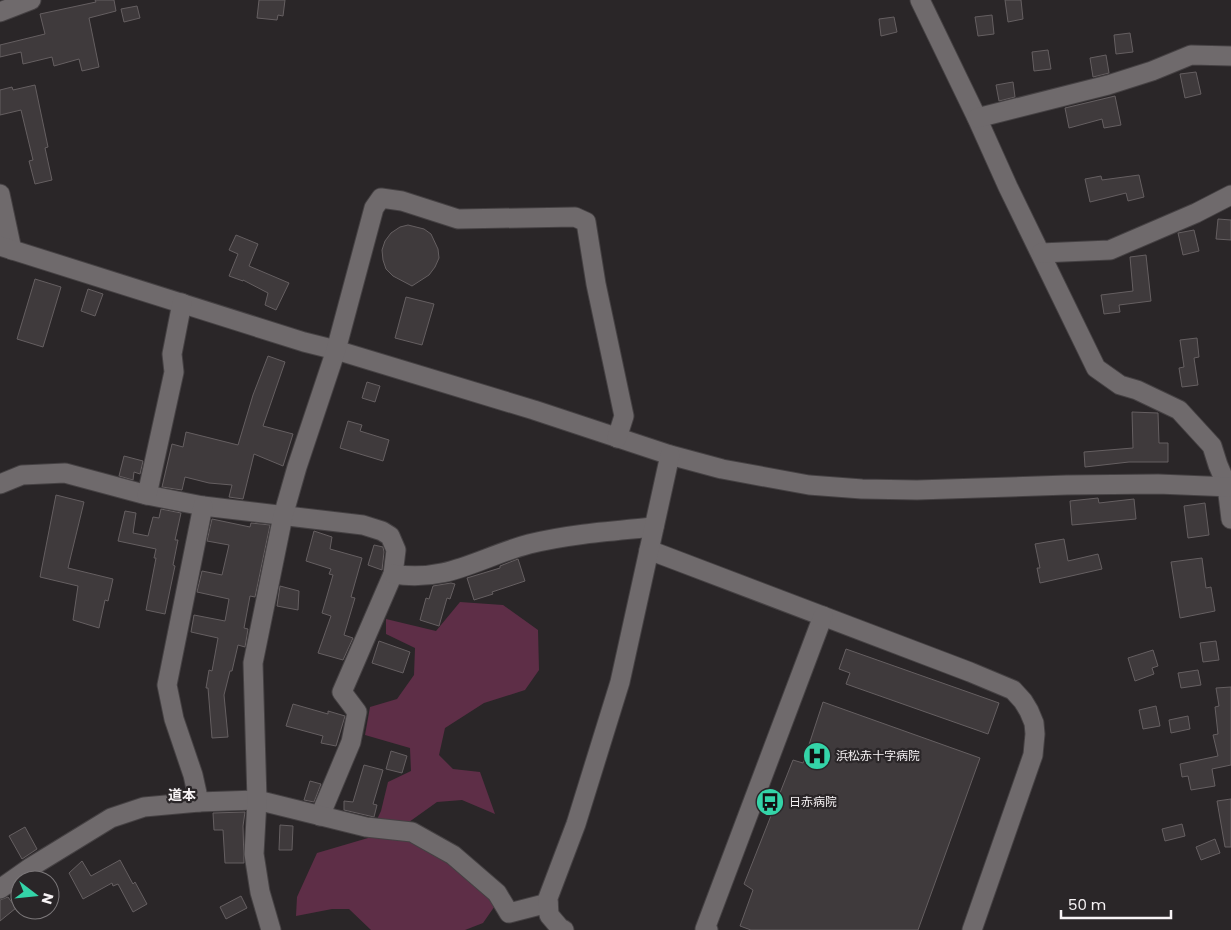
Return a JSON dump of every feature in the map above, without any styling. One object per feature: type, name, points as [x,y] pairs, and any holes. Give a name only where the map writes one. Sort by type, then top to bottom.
[{"type":"street","points":[[0,12],[31,0]]},
{"type":"street","points":[[920,0],[1096,368],[1120,385],[1137,390],[1179,410],[1212,446],[1218,465],[1229,486],[1231,519]]},
{"type":"street","points":[[977,118],[1108,85],[1152,71],[1191,55],[1231,56]]},
{"type":"street","points":[[0,194],[6,248],[670,455],[722,469],[809,485],[862,489],[917,490],[1140,484],[1229,486]]},
{"type":"street","points":[[1041,253],[1110,250],[1196,213],[1231,195]]},
{"type":"street","points":[[271,930],[260,892],[254,854],[257,800],[253,663],[283,516],[297,466],[336,350],[374,208],[381,198],[402,201],[458,219],[575,217],[586,222],[596,284],[624,416],[617,438]]},
{"type":"street","points":[[147,495],[174,372],[172,354],[182,303]]},
{"type":"street","points":[[564,930],[549,915],[548,901],[576,824],[620,682],[670,455]]},
{"type":"street","points":[[0,484],[22,475],[65,473],[147,495],[203,506],[362,525],[382,531],[390,536],[396,550],[393,574],[342,692],[357,712],[351,742],[320,816]]},
{"type":"street","points":[[198,802],[193,775],[174,719],[167,685],[203,506]]},
{"type":"street","points":[[393,574],[408,576],[442,574],[527,545],[554,539],[654,527]]},
{"type":"street","points":[[649,550],[970,672],[1013,690],[1023,701],[1034,723],[1033,755],[972,930]]},
{"type":"street","points":[[708,930],[705,929],[823,616]]},
{"type":"street","points":[[0,889],[38,862],[111,818],[144,807],[198,802],[257,800],[366,827],[412,832],[453,855],[497,893],[509,913],[548,901]]},
{"type":"shaded area","points":[[460,602],[503,605],[538,630],[539,670],[525,690],[484,703],[445,728],[439,755],[453,769],[480,772],[495,814],[462,800],[437,802],[409,822],[393,821],[441,844],[499,900],[483,923],[465,930],[371,930],[349,909],[332,909],[296,916],[297,897],[317,853],[368,838],[381,811],[388,782],[411,771],[410,748],[365,735],[370,707],[397,699],[414,675],[415,648],[386,634],[386,619],[436,631]]},
{"type":"building","points":[[95,0],[114,0],[116,11],[89,18],[99,67],[82,71],[79,59],[54,66],[52,57],[23,64],[21,52],[0,57],[0,45],[45,34],[40,14],[96,2]]},
{"type":"building","points":[[259,0],[285,0],[283,16],[278,15],[277,20],[257,18]]},
{"type":"building","points":[[1005,0],[1021,0],[1023,19],[1008,22]]},
{"type":"building","points":[[137,6],[140,18],[124,22],[121,9]]},
{"type":"building","points":[[992,15],[994,34],[978,36],[975,17]]},
{"type":"building","points":[[894,17],[897,32],[881,36],[879,19]]},
{"type":"building","points":[[1130,33],[1133,52],[1116,54],[1114,35]]},
{"type":"building","points":[[1048,50],[1051,69],[1034,71],[1032,52]]},
{"type":"building","points":[[1106,55],[1109,73],[1093,77],[1090,58]]},
{"type":"building","points":[[1196,72],[1201,94],[1185,98],[1180,74]]},
{"type":"building","points":[[1013,82],[1015,97],[999,101],[996,85]]},
{"type":"building","points":[[35,85],[48,147],[45,148],[52,180],[35,184],[29,161],[33,160],[21,110],[0,115],[0,90],[12,87],[13,90]]},
{"type":"building","points":[[1115,96],[1121,125],[1104,128],[1102,119],[1069,128],[1065,108]]},
{"type":"building","points":[[1139,175],[1144,197],[1128,201],[1126,193],[1090,202],[1085,179],[1101,176],[1102,180]]},
{"type":"building","points":[[1218,219],[1231,220],[1231,240],[1216,239]]},
{"type":"building","points":[[408,225],[424,229],[431,234],[438,249],[439,258],[429,275],[412,286],[393,276],[386,269],[382,250],[385,241],[391,233],[400,227]]},
{"type":"building","points":[[1194,230],[1199,251],[1183,255],[1178,233]]},
{"type":"building","points":[[236,235],[258,244],[249,266],[289,283],[276,310],[265,305],[268,293],[243,280],[229,276],[238,254],[229,250]]},
{"type":"building","points":[[1146,255],[1151,301],[1119,305],[1120,312],[1104,314],[1101,295],[1133,291],[1130,257]]},
{"type":"building","points":[[35,279],[61,287],[43,347],[17,339]]},
{"type":"building","points":[[88,289],[103,294],[95,316],[81,311]]},
{"type":"building","points":[[406,297],[434,304],[422,345],[395,338]]},
{"type":"building","points":[[1197,338],[1199,357],[1194,358],[1198,385],[1182,387],[1179,368],[1184,367],[1180,340]]},
{"type":"building","points":[[268,356],[285,362],[263,426],[293,434],[283,466],[254,454],[243,499],[229,497],[232,485],[209,483],[185,477],[182,490],[162,487],[172,444],[183,447],[186,432],[238,445],[253,395]]},
{"type":"building","points":[[367,382],[380,386],[375,402],[362,398]]},
{"type":"building","points":[[1132,412],[1158,413],[1159,443],[1168,443],[1168,462],[1129,462],[1085,467],[1084,452],[1133,448]]},
{"type":"building","points":[[348,421],[362,425],[360,431],[389,440],[383,461],[340,448]]},
{"type":"building","points":[[124,456],[143,461],[140,474],[134,472],[133,480],[119,476]]},
{"type":"building","points":[[56,495],[84,502],[68,568],[113,579],[108,601],[105,600],[99,628],[73,620],[78,586],[40,577]]},
{"type":"building","points":[[1098,498],[1099,503],[1134,499],[1136,519],[1072,525],[1070,501]]},
{"type":"building","points":[[1205,503],[1209,535],[1188,538],[1184,506]]},
{"type":"building","points":[[161,509],[181,513],[175,540],[178,540],[173,565],[175,566],[165,614],[146,610],[156,549],[118,541],[125,511],[136,513],[133,533],[148,536],[153,517],[159,518]]},
{"type":"building","points":[[212,519],[250,527],[251,523],[270,525],[255,597],[250,596],[244,628],[248,629],[245,647],[238,645],[224,695],[228,737],[212,738],[208,688],[206,688],[209,670],[212,671],[218,638],[191,632],[194,615],[225,621],[229,599],[197,592],[202,571],[222,575],[229,545],[207,541]]},
{"type":"building","points":[[314,531],[332,537],[330,549],[362,558],[351,597],[355,598],[344,635],[353,638],[343,660],[318,653],[331,616],[322,613],[333,575],[329,574],[331,569],[306,561]]},
{"type":"building","points":[[1064,539],[1068,561],[1098,554],[1102,569],[1040,583],[1037,568],[1040,568],[1035,544]]},
{"type":"building","points":[[374,545],[383,547],[382,570],[368,565]]},
{"type":"building","points":[[1202,558],[1206,588],[1211,587],[1215,611],[1180,618],[1171,562]]},
{"type":"building","points":[[518,559],[525,581],[474,600],[467,578],[500,568],[500,566]]},
{"type":"building","points":[[455,584],[450,599],[447,598],[439,626],[420,620],[426,598],[429,599],[433,586]]},
{"type":"building","points":[[280,586],[299,591],[298,610],[277,606]]},
{"type":"building","points":[[379,641],[410,652],[403,673],[372,663]]},
{"type":"building","points":[[1216,641],[1219,660],[1203,662],[1200,643]]},
{"type":"building","points":[[846,649],[999,703],[988,734],[846,684],[850,673],[839,669]]},
{"type":"building","points":[[1153,650],[1158,666],[1152,668],[1154,674],[1135,681],[1128,658]]},
{"type":"building","points":[[1198,670],[1201,685],[1181,688],[1178,673]]},
{"type":"building","points":[[1231,687],[1231,765],[1212,769],[1215,786],[1191,790],[1188,776],[1182,777],[1180,764],[1218,756],[1213,735],[1218,734],[1215,707],[1219,706],[1216,688]]},
{"type":"building","points":[[823,702],[980,758],[918,930],[751,930],[740,926],[753,890],[744,884],[793,760],[803,763]]},
{"type":"building","points":[[293,704],[328,714],[328,711],[345,716],[336,746],[321,743],[323,736],[286,726]]},
{"type":"building","points":[[1156,706],[1160,726],[1143,729],[1139,710]]},
{"type":"building","points":[[1188,716],[1190,729],[1171,733],[1169,720]]},
{"type":"building","points":[[391,751],[407,756],[402,773],[386,769]]},
{"type":"building","points":[[364,765],[383,770],[373,804],[377,805],[374,817],[344,810],[344,801],[353,802]]},
{"type":"building","points":[[310,781],[321,784],[314,802],[304,800]]},
{"type":"building","points":[[1231,799],[1231,847],[1225,847],[1217,801]]},
{"type":"building","points":[[245,812],[243,826],[244,863],[225,863],[223,830],[214,830],[213,813]]},
{"type":"building","points":[[1182,824],[1185,836],[1165,841],[1162,829]]},
{"type":"building","points":[[280,825],[293,826],[292,850],[279,850]]},
{"type":"building","points":[[25,827],[37,849],[22,859],[9,836]]},
{"type":"building","points":[[1215,839],[1220,853],[1201,860],[1196,847]]},
{"type":"building","points":[[120,860],[147,904],[133,912],[118,884],[113,886],[112,883],[83,899],[69,873],[82,861],[91,876]]},
{"type":"building","points":[[241,896],[247,908],[226,919],[220,907]]},
{"type":"building","points":[[8,897],[10,900],[10,913],[0,921],[0,900]]},
{"type":"place","name":"浜松赤十字病院","points":[[817,756]]},
{"type":"place","name":"日赤病院","points":[[770,802]]},
{"type":"district","name":"道本","points":[[182,795]]}]
